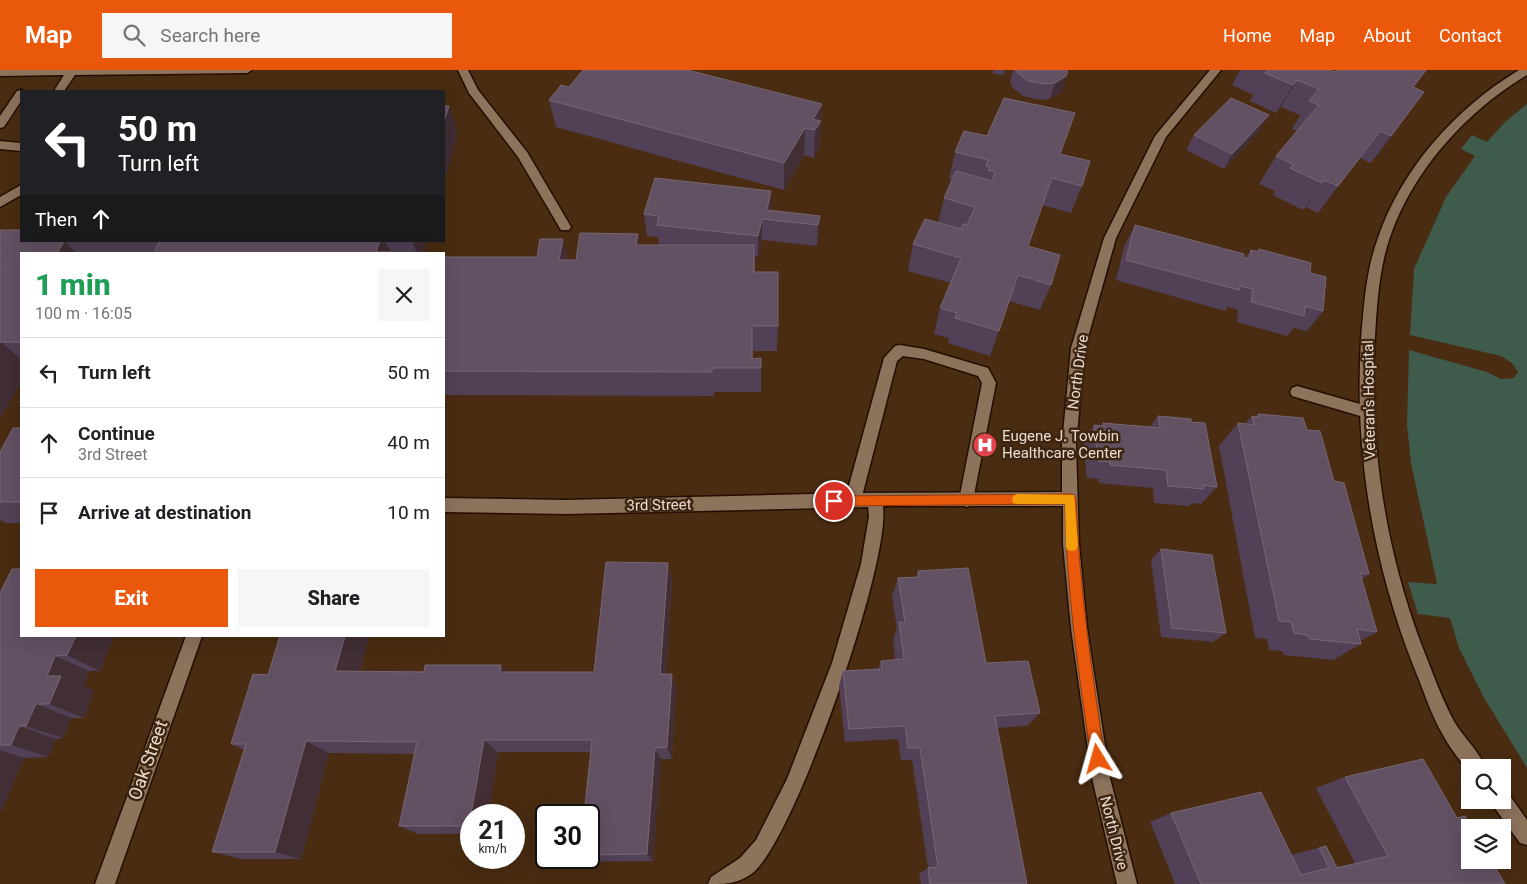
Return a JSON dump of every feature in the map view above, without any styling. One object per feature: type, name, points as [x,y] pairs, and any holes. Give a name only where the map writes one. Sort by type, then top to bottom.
[{"type":"street","points":[[0,73],[247,70]]},
{"type":"street","points":[[464,70],[473,91],[523,155],[565,228]]},
{"type":"street","name":"North Drive","points":[[1127,884],[1099,768],[1079,628],[1071,544],[1069,445],[1078,348],[1110,238],[1161,136],[1216,70]]},
{"type":"street","name":"Veteran's Hospital","points":[[1471,759],[1450,730],[1409,638],[1379,529],[1367,440],[1366,353],[1373,278],[1388,226],[1413,178],[1464,115],[1502,84],[1527,70]]},
{"type":"street","points":[[23,90],[36,72]]},
{"type":"street","points":[[60,90],[72,72]]},
{"type":"street","points":[[0,124],[20,95]]},
{"type":"street","points":[[0,145],[20,147]]},
{"type":"street","points":[[0,203],[20,190]]},
{"type":"street","points":[[853,500],[892,358],[900,350],[924,354],[983,372],[989,383],[967,500]]},
{"type":"street","points":[[1297,392],[1367,412]]},
{"type":"street","name":"3rd Street","points":[[445,504],[566,507],[853,500],[1070,499]]},
{"type":"street","points":[[718,884],[747,865],[763,846],[794,784],[840,663],[869,564],[877,516],[875,500]]},
{"type":"street","name":"Oak Street","points":[[105,884],[194,637]]},
{"type":"street","points":[[1508,809],[1527,836]]},
{"type":"shaded area","name":"Eugene J. Towbin Healthcare Center","points":[[0,70],[1527,70],[1527,884],[0,884]]},
{"type":"green space","points":[[1527,104],[1527,768],[1483,696],[1459,648],[1450,618],[1418,614],[1408,582],[1437,584],[1411,463],[1407,425],[1409,350],[1487,372],[1501,379],[1514,378],[1518,372],[1512,363],[1501,356],[1410,335],[1414,269],[1446,197],[1475,156],[1461,149],[1472,135],[1487,142],[1505,122]]},
{"type":"building","points":[[583,70],[687,70],[822,104],[813,119],[821,121],[815,130],[805,128],[784,163],[549,100],[561,85],[569,87]]},
{"type":"building","points":[[1016,70],[1068,71],[1066,76],[1055,83],[1046,84],[1028,81]]},
{"type":"building","points":[[1268,70],[1330,70],[1335,72],[1337,70],[1426,70],[1413,87],[1424,92],[1391,136],[1380,131],[1338,186],[1324,180],[1322,183],[1290,168],[1294,165],[1276,156],[1319,105],[1309,101],[1319,89],[1297,80],[1293,85],[1265,73]]},
{"type":"building","points":[[1004,98],[1075,113],[1060,154],[1090,161],[1082,186],[1052,178],[1028,246],[1060,255],[1051,285],[1018,275],[999,331],[955,318],[957,313],[940,308],[961,258],[913,244],[925,219],[961,229],[963,224],[967,225],[975,207],[944,198],[956,171],[992,181],[995,172],[988,170],[990,167],[986,166],[988,160],[955,152],[964,131],[987,136]]},
{"type":"building","points":[[1231,98],[1269,115],[1232,154],[1194,135]]},
{"type":"building","points":[[445,106],[449,106],[445,118]]},
{"type":"building","points":[[655,178],[771,191],[767,210],[820,216],[818,225],[762,219],[758,236],[657,225],[659,216],[644,214]]},
{"type":"building","points":[[1135,225],[1244,254],[1244,258],[1249,259],[1251,250],[1258,252],[1259,249],[1311,263],[1310,273],[1326,277],[1323,311],[1305,306],[1304,316],[1251,302],[1253,289],[1240,286],[1239,290],[1126,260]]},
{"type":"building","points":[[0,230],[20,230],[20,242],[63,242],[58,252],[20,252],[20,342],[0,343]]},
{"type":"building","points":[[580,233],[638,234],[636,245],[754,245],[754,272],[778,272],[778,326],[752,326],[752,359],[761,358],[761,368],[712,368],[712,372],[445,371],[445,257],[537,257],[540,239],[563,239],[559,260],[576,260]]},
{"type":"building","points":[[159,242],[380,242],[376,252],[154,252]]},
{"type":"building","points":[[1258,414],[1303,418],[1307,430],[1320,431],[1334,481],[1344,483],[1369,574],[1360,573],[1377,632],[1357,629],[1361,644],[1310,639],[1307,635],[1294,633],[1291,622],[1279,621],[1238,423],[1254,425],[1252,416],[1259,417]]},
{"type":"building","points":[[1158,416],[1191,419],[1191,422],[1205,423],[1217,487],[1203,485],[1204,489],[1168,486],[1166,470],[1110,465],[1110,462],[1098,461],[1094,425],[1103,426],[1103,423],[1160,428]]},
{"type":"building","points":[[13,428],[20,428],[20,502],[0,502],[0,452]]},
{"type":"building","points":[[1161,549],[1212,555],[1226,633],[1172,628]]},
{"type":"building","points":[[606,562],[668,563],[660,674],[672,674],[667,747],[655,748],[647,854],[600,855],[600,804],[585,804],[592,740],[484,740],[473,804],[460,804],[460,826],[399,826],[417,742],[306,741],[275,852],[212,852],[246,744],[231,744],[253,674],[268,675],[280,637],[345,637],[335,671],[424,672],[425,665],[501,665],[500,672],[594,672]]},
{"type":"building","points":[[968,568],[986,663],[1028,661],[1040,713],[995,716],[1027,884],[930,884],[928,868],[938,867],[920,748],[908,748],[905,726],[849,729],[843,671],[882,669],[881,661],[904,659],[899,622],[905,622],[898,578],[919,577],[918,571]]},
{"type":"building","points":[[12,569],[20,569],[20,637],[76,637],[67,655],[55,656],[47,676],[61,676],[49,704],[36,704],[26,726],[19,726],[11,745],[0,745],[0,593]]},
{"type":"building","points":[[1423,759],[1457,818],[1465,816],[1467,819],[1461,819],[1461,869],[1496,869],[1505,884],[1201,884],[1171,813],[1261,792],[1301,875],[1329,868],[1319,848],[1326,846],[1337,868],[1388,856],[1345,777]]},
{"type":"slow traffic","points":[[1017,499],[1070,499],[1072,546]]},
{"type":"place","name":"Eugene J. Towbin Healthcare Center","points":[[985,445]]},
{"type":"route","points":[[834,501],[1070,499],[1071,544],[1079,628],[1098,759]]}]
